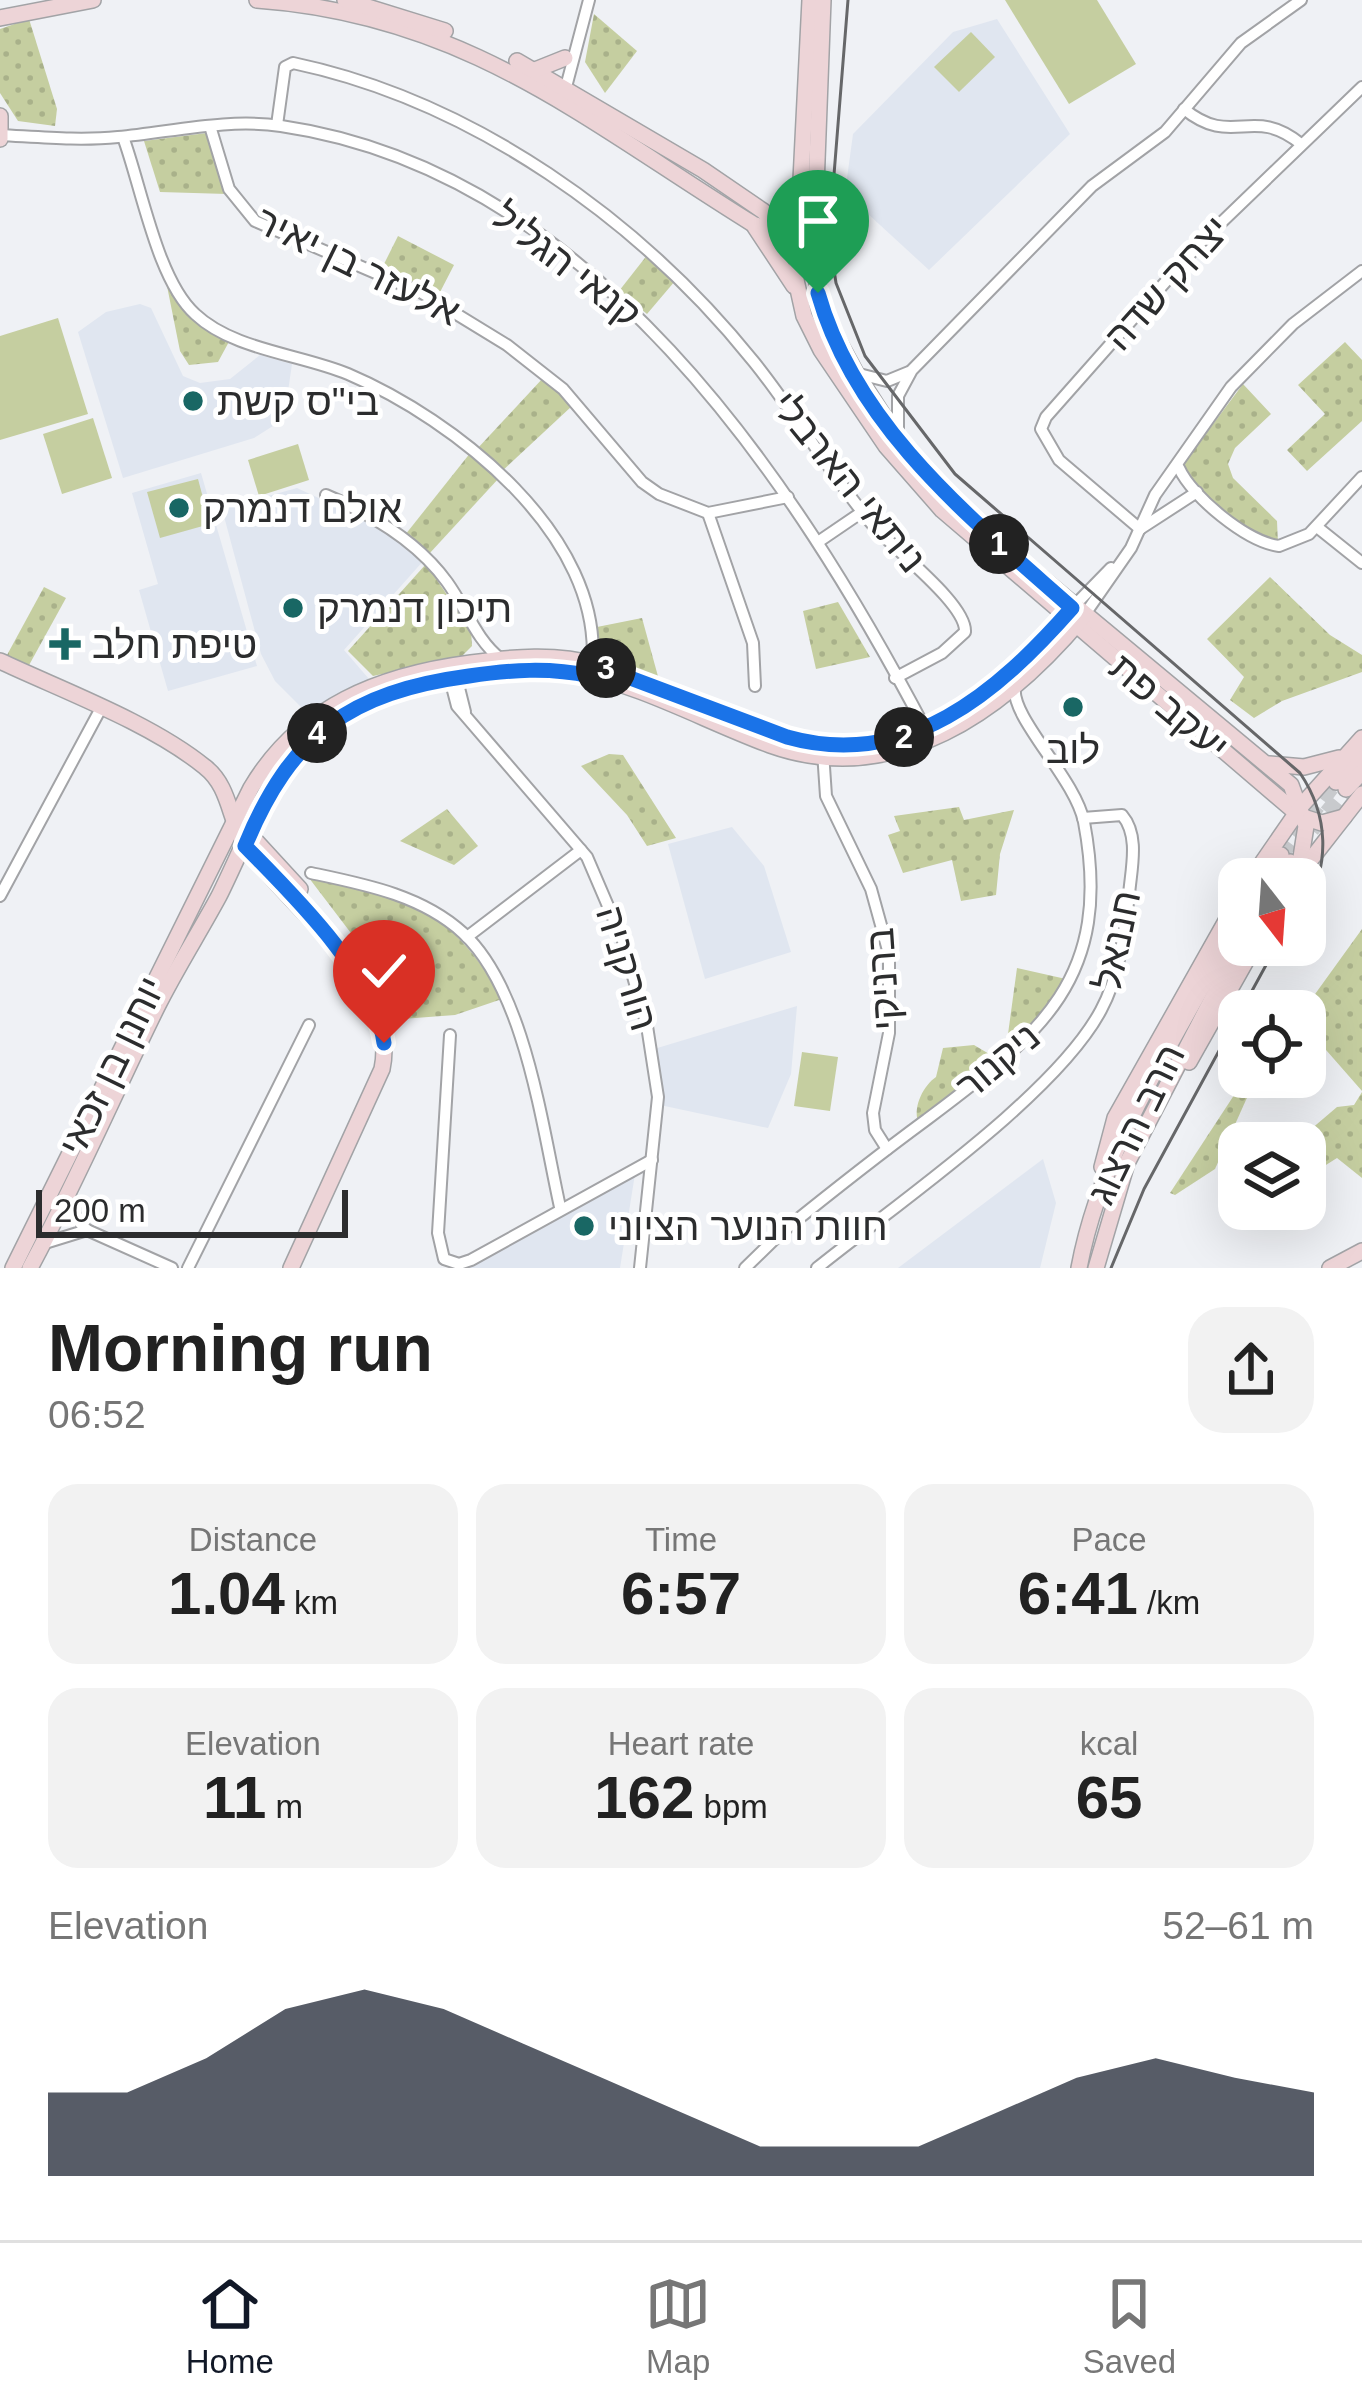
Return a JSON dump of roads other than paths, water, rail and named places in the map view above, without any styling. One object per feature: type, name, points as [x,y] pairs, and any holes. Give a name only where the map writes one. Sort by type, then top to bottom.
[{"type":"main road","points":[[0,18],[93,0]]},
{"type":"main road","name":"יעקב פת","points":[[257,0],[334,9],[415,31],[561,88]]},
{"type":"main road","name":"יעקב פת","points":[[345,0],[415,19],[535,70],[754,215],[791,231],[815,280],[826,318],[856,373],[899,440],[954,506],[1073,618],[1098,648],[1301,812]]},
{"type":"main road","points":[[791,231],[800,195],[810,0]]},
{"type":"main road","name":"יעקב פת","points":[[815,280],[823,0]]},
{"type":"main road","points":[[535,70],[565,58]]},
{"type":"main road","points":[[0,116],[0,136]]},
{"type":"main road","points":[[797,294],[754,215],[781,209],[800,195]]},
{"type":"main road","points":[[791,231],[815,205]]},
{"type":"main road","name":"יעקב פת","points":[[796,248],[797,294],[815,340],[886,446],[942,510],[1037,595],[1287,781],[1301,812]]},
{"type":"main road","points":[[1037,595],[1047,647]]},
{"type":"main road","points":[[244,834],[288,765],[327,724],[393,689],[501,659],[553,657],[822,752],[928,735],[992,706],[1016,687],[1073,618]]},
{"type":"main road","points":[[928,735],[1047,647],[1098,648]]},
{"type":"main road","points":[[0,662],[194,758],[233,793],[251,788]]},
{"type":"main road","points":[[295,1268],[386,1081],[392,1037],[382,1004],[358,966],[244,834],[251,788],[280,748],[320,712],[389,677],[456,671],[591,670]]},
{"type":"main road","points":[[1289,858],[1301,812],[1354,754],[1362,738]]},
{"type":"main road","points":[[1257,761],[1304,767],[1354,754]]},
{"type":"main road","points":[[1293,858],[1344,817],[1354,754]]},
{"type":"main road","points":[[1348,788],[1362,772]]},
{"type":"main road","points":[[1257,780],[1276,808],[1287,858]]},
{"type":"main road","points":[[220,784],[244,834],[270,871],[362,985],[379,1021],[384,1049],[374,1088],[295,1268]]},
{"type":"main road","points":[[1301,812],[1322,823],[1344,817]]},
{"type":"main road","points":[[1289,858],[1301,812]]},
{"type":"main road","name":"יוחנן בן זכאי","points":[[13,1268],[143,997],[214,864],[244,834]]},
{"type":"main road","name":"יוחנן בן זכאי","points":[[30,1268],[159,1004],[229,876],[244,834]]},
{"type":"main road","points":[[229,876],[248,868],[270,871]]},
{"type":"main road","points":[[1096,1201],[1115,1118],[1218,935]]},
{"type":"main road","name":"הרב הרצוג","points":[[1079,1268],[1096,1201],[1124,1137],[1218,960]]},
{"type":"main road","name":"הרב הרצוג","points":[[1096,1268],[1127,1163],[1229,966]]},
{"type":"main road","points":[[1127,1163],[1244,966]]},
{"type":"main road","points":[[1330,1268],[1362,1250]]},
{"type":"street","points":[[561,88],[589,0]]},
{"type":"street","points":[[899,440],[898,396],[912,370],[1082,195],[1152,144],[1241,43],[1301,0]]},
{"type":"street","points":[[561,88],[565,58],[577,40]]},
{"type":"street","name":"ניתאי הארבלי","points":[[277,125],[280,78],[293,63],[353,80],[435,114],[571,190],[647,249],[727,330],[862,512],[966,622],[964,632],[942,653],[896,678]]},
{"type":"street","name":"יצחק שדה","points":[[1140,529],[1059,460],[1041,429],[1046,417],[1199,244],[1362,87]]},
{"type":"street","points":[[1184,109],[1213,129],[1271,125],[1301,144]]},
{"type":"street","name":"קנאי הגליל","points":[[0,136],[123,137],[210,126],[277,125],[337,136],[414,163],[550,246],[660,338],[788,496],[928,735]]},
{"type":"street","name":"אלעזר בן יאיר","points":[[210,126],[229,189],[255,221],[422,293],[472,322],[562,389],[642,482],[679,505],[708,513]]},
{"type":"street","points":[[123,137],[169,273],[184,303],[209,326],[334,369],[453,430],[523,498],[580,592],[591,670]]},
{"type":"street","points":[[1073,618],[1126,554],[1165,483],[1238,379],[1293,324],[1362,271]]},
{"type":"street","points":[[856,373],[887,381],[912,370]]},
{"type":"street","points":[[1179,468],[1198,492],[1270,545],[1299,542],[1362,477]]},
{"type":"street","points":[[1165,483],[1179,486],[1181,501]]},
{"type":"street","points":[[1140,529],[1198,492]]},
{"type":"street","points":[[326,495],[390,529],[421,553],[447,581],[480,638],[501,659]]},
{"type":"street","points":[[755,686],[753,643],[708,513],[788,496]]},
{"type":"street","points":[[818,542],[862,512]]},
{"type":"street","points":[[1317,526],[1362,563]]},
{"type":"street","points":[[456,671],[480,638]]},
{"type":"street","name":"הורקניה","points":[[456,671],[454,701],[581,850],[610,903],[647,1026],[658,1097],[640,1268]]},
{"type":"street","points":[[992,706],[1019,713],[1016,687]]},
{"type":"street","points":[[0,896],[100,710]]},
{"type":"street","name":"ניקנור","points":[[746,1268],[887,1149],[1028,1042],[1065,992],[1081,949],[1088,909],[1083,818],[1052,755],[1019,713]]},
{"type":"street","name":"ברניקי","points":[[822,752],[826,796],[871,889],[889,954],[889,1033],[873,1113],[875,1130],[887,1149]]},
{"type":"street","name":"חננאל","points":[[817,1268],[1031,1091],[1073,1049],[1101,1010],[1123,940],[1132,835],[1122,815],[1083,818]]},
{"type":"street","points":[[467,937],[581,850]]},
{"type":"street","points":[[310,873],[402,896],[467,937],[489,964],[522,1048],[560,1207]]},
{"type":"street","points":[[188,1268],[309,1025]]},
{"type":"street","points":[[450,1036],[438,1233],[440,1255],[453,1264],[471,1260],[652,1160]]},
{"type":"street","points":[[69,1194],[76,1219],[87,1229],[172,1268]]},
{"type":"street","points":[[43,1244],[87,1229]]},
{"type":"tunnel","points":[[1281,855],[1336,782]]},
{"type":"tunnel","points":[[1312,830],[1346,789]]},
{"type":"tram line","points":[[848,0],[829,237],[836,283],[865,356],[955,474],[1300,773],[1317,806],[1322,858]]},
{"type":"tram line","points":[[1252,990],[1266,966]]},
{"type":"tram line","points":[[1111,1268],[1144,1189],[1218,1053]]},
{"type":"place","name":"בי\"ס קשת","points":[[193,401]]},
{"type":"place","name":"אולם דנמרק","points":[[179,508]]},
{"type":"place","name":"תיכון דנמרק","points":[[293,608]]},
{"type":"place","name":"טיפת חלב","points":[[65,644]]},
{"type":"place","name":"לוב","points":[[1073,707]]},
{"type":"place","name":"חוות הנוער הציוני","points":[[584,1226]]}]
